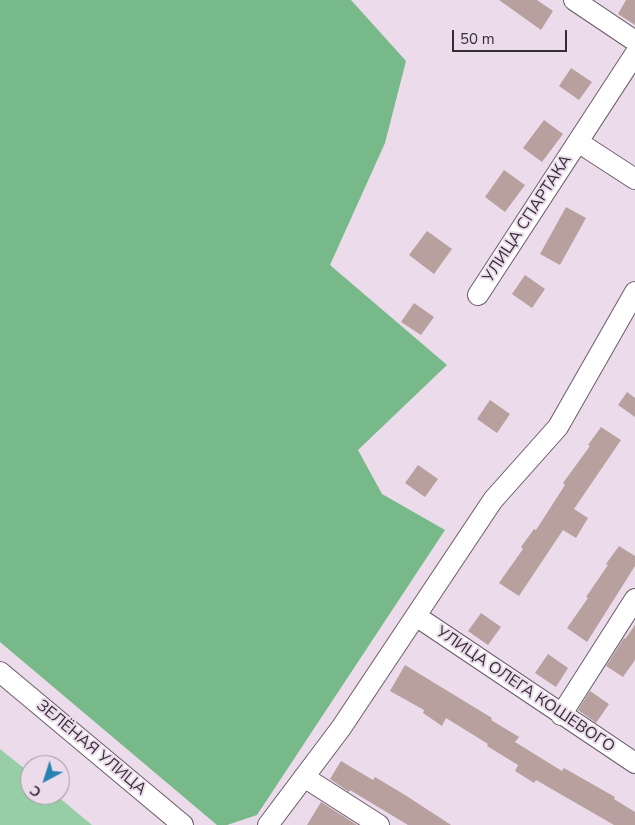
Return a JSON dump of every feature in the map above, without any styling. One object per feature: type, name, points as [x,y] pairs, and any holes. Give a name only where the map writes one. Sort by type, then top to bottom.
[{"type":"street","points":[[574,0],[635,41]]},
{"type":"street","name":"УЛИЦА СПАРТАКА","points":[[478,295],[635,54]]},
{"type":"street","name":"УЛИЦА СПАРТАКА","points":[[578,142],[635,179]]},
{"type":"street","points":[[268,825],[341,728],[493,500],[558,427],[635,292]]},
{"type":"street","points":[[561,715],[635,599]]},
{"type":"street","name":"УЛИЦА ОЛЕГА КОШЕВОГО","points":[[416,616],[635,763]]},
{"type":"street","name":"ЗЕЛЁНАЯ УЛИЦА","points":[[0,672],[183,825]]},
{"type":"street","points":[[304,777],[379,825]]},
{"type":"green space","points":[[0,0],[351,0],[406,61],[385,143],[330,265],[447,365],[358,450],[382,494],[445,530],[257,815],[227,825],[217,825],[0,642]]},
{"type":"green space","points":[[0,749],[20,765],[20,805],[68,805],[92,825],[0,825]]},
{"type":"building","points":[[499,0],[537,0],[553,11],[541,30]]},
{"type":"building","points":[[626,0],[635,0],[635,25],[618,14]]},
{"type":"building","points":[[571,68],[592,82],[579,100],[559,86]]},
{"type":"building","points":[[544,120],[563,134],[542,162],[523,148]]},
{"type":"building","points":[[504,170],[525,185],[505,212],[485,197]]},
{"type":"building","points":[[566,207],[586,218],[560,265],[540,254]]},
{"type":"building","points":[[427,231],[452,249],[434,274],[409,255]]},
{"type":"building","points":[[525,275],[545,289],[532,308],[512,294]]},
{"type":"building","points":[[414,303],[434,317],[421,335],[401,322]]},
{"type":"building","points":[[627,392],[635,398],[635,417],[618,405]]},
{"type":"building","points":[[490,400],[510,414],[497,433],[477,419]]},
{"type":"building","points":[[601,427],[621,440],[574,509],[588,518],[576,538],[563,530],[519,596],[499,583],[523,549],[521,547],[534,529],[536,530],[565,485],[563,483],[590,446],[588,445]]},
{"type":"building","points":[[418,465],[438,479],[425,497],[405,483]]},
{"type":"building","points":[[619,546],[635,556],[635,566],[587,642],[567,628],[588,598],[586,597]]},
{"type":"building","points":[[481,613],[501,627],[488,645],[468,631]]},
{"type":"building","points":[[635,625],[635,660],[623,677],[606,666]]},
{"type":"building","points":[[548,654],[568,668],[556,687],[535,673]]},
{"type":"building","points":[[405,665],[492,718],[491,720],[519,737],[515,742],[562,771],[564,768],[615,797],[614,799],[635,812],[635,825],[614,825],[536,780],[534,783],[515,771],[518,765],[487,746],[488,744],[446,718],[442,726],[423,713],[424,710],[390,691]]},
{"type":"building","points":[[590,691],[609,704],[596,723],[578,710]]},
{"type":"building","points":[[341,761],[373,780],[375,777],[451,825],[408,825],[350,790],[349,792],[330,779]]},
{"type":"building","points":[[321,802],[357,825],[307,825]]}]
